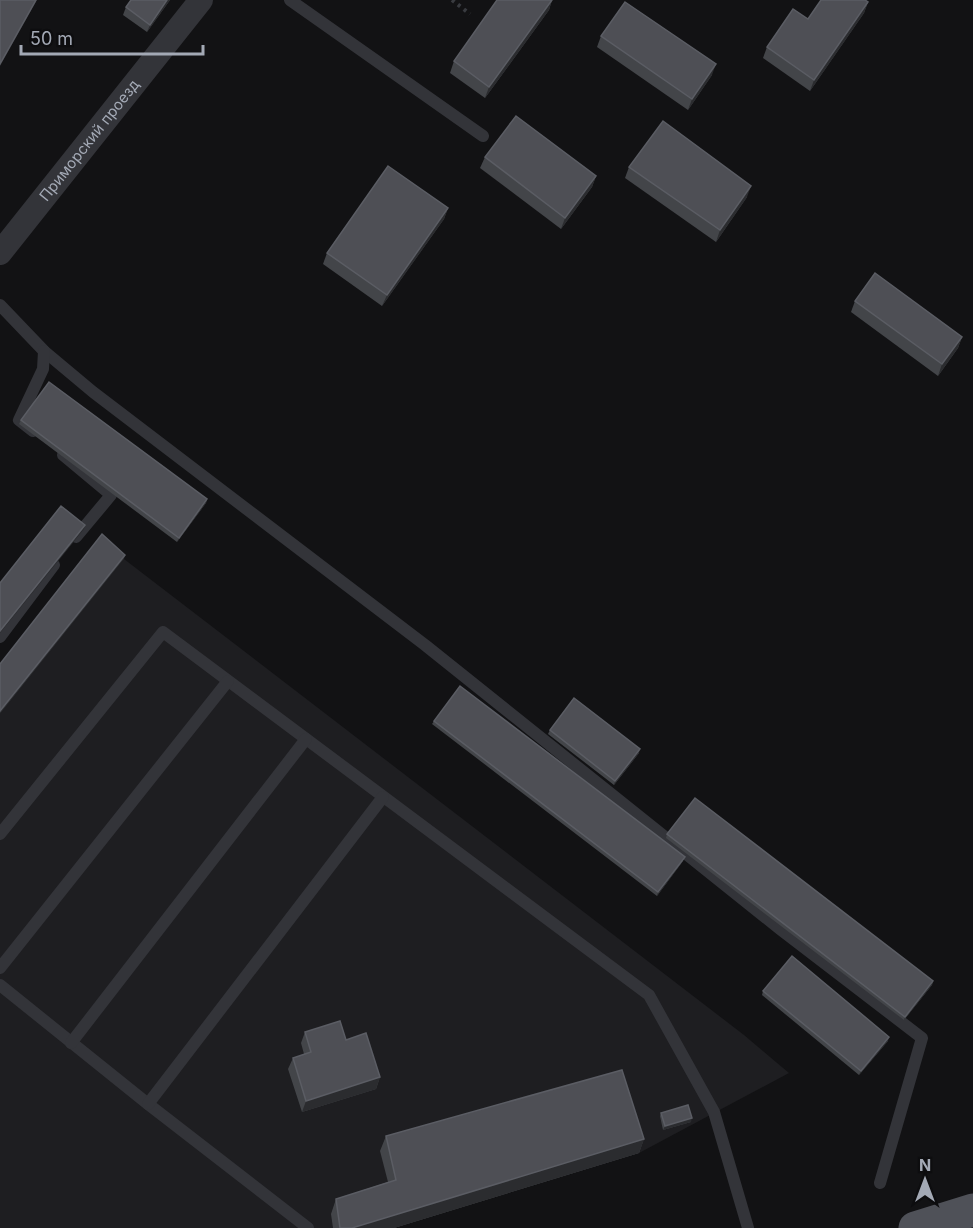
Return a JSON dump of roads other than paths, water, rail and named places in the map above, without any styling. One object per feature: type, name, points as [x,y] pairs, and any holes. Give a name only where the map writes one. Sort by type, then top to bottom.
[{"type":"main road","points":[[915,1228],[973,1210]]},
{"type":"street","name":"Приморский проезд","points":[[0,253],[201,0]]},
{"type":"lane","points":[[290,0],[483,136]]},
{"type":"lane","points":[[0,305],[44,351],[102,399],[425,645],[922,1038],[880,1183]]},
{"type":"lane","points":[[0,637],[63,553],[111,495],[19,420],[43,369],[44,351]]},
{"type":"lane","points":[[0,834],[163,633],[649,996],[714,1112],[748,1228]]},
{"type":"lane","points":[[0,968],[228,681]]},
{"type":"lane","points":[[71,1043],[306,739]]},
{"type":"lane","points":[[148,1104],[383,797]]},
{"type":"lane","points":[[0,985],[308,1228]]}]
